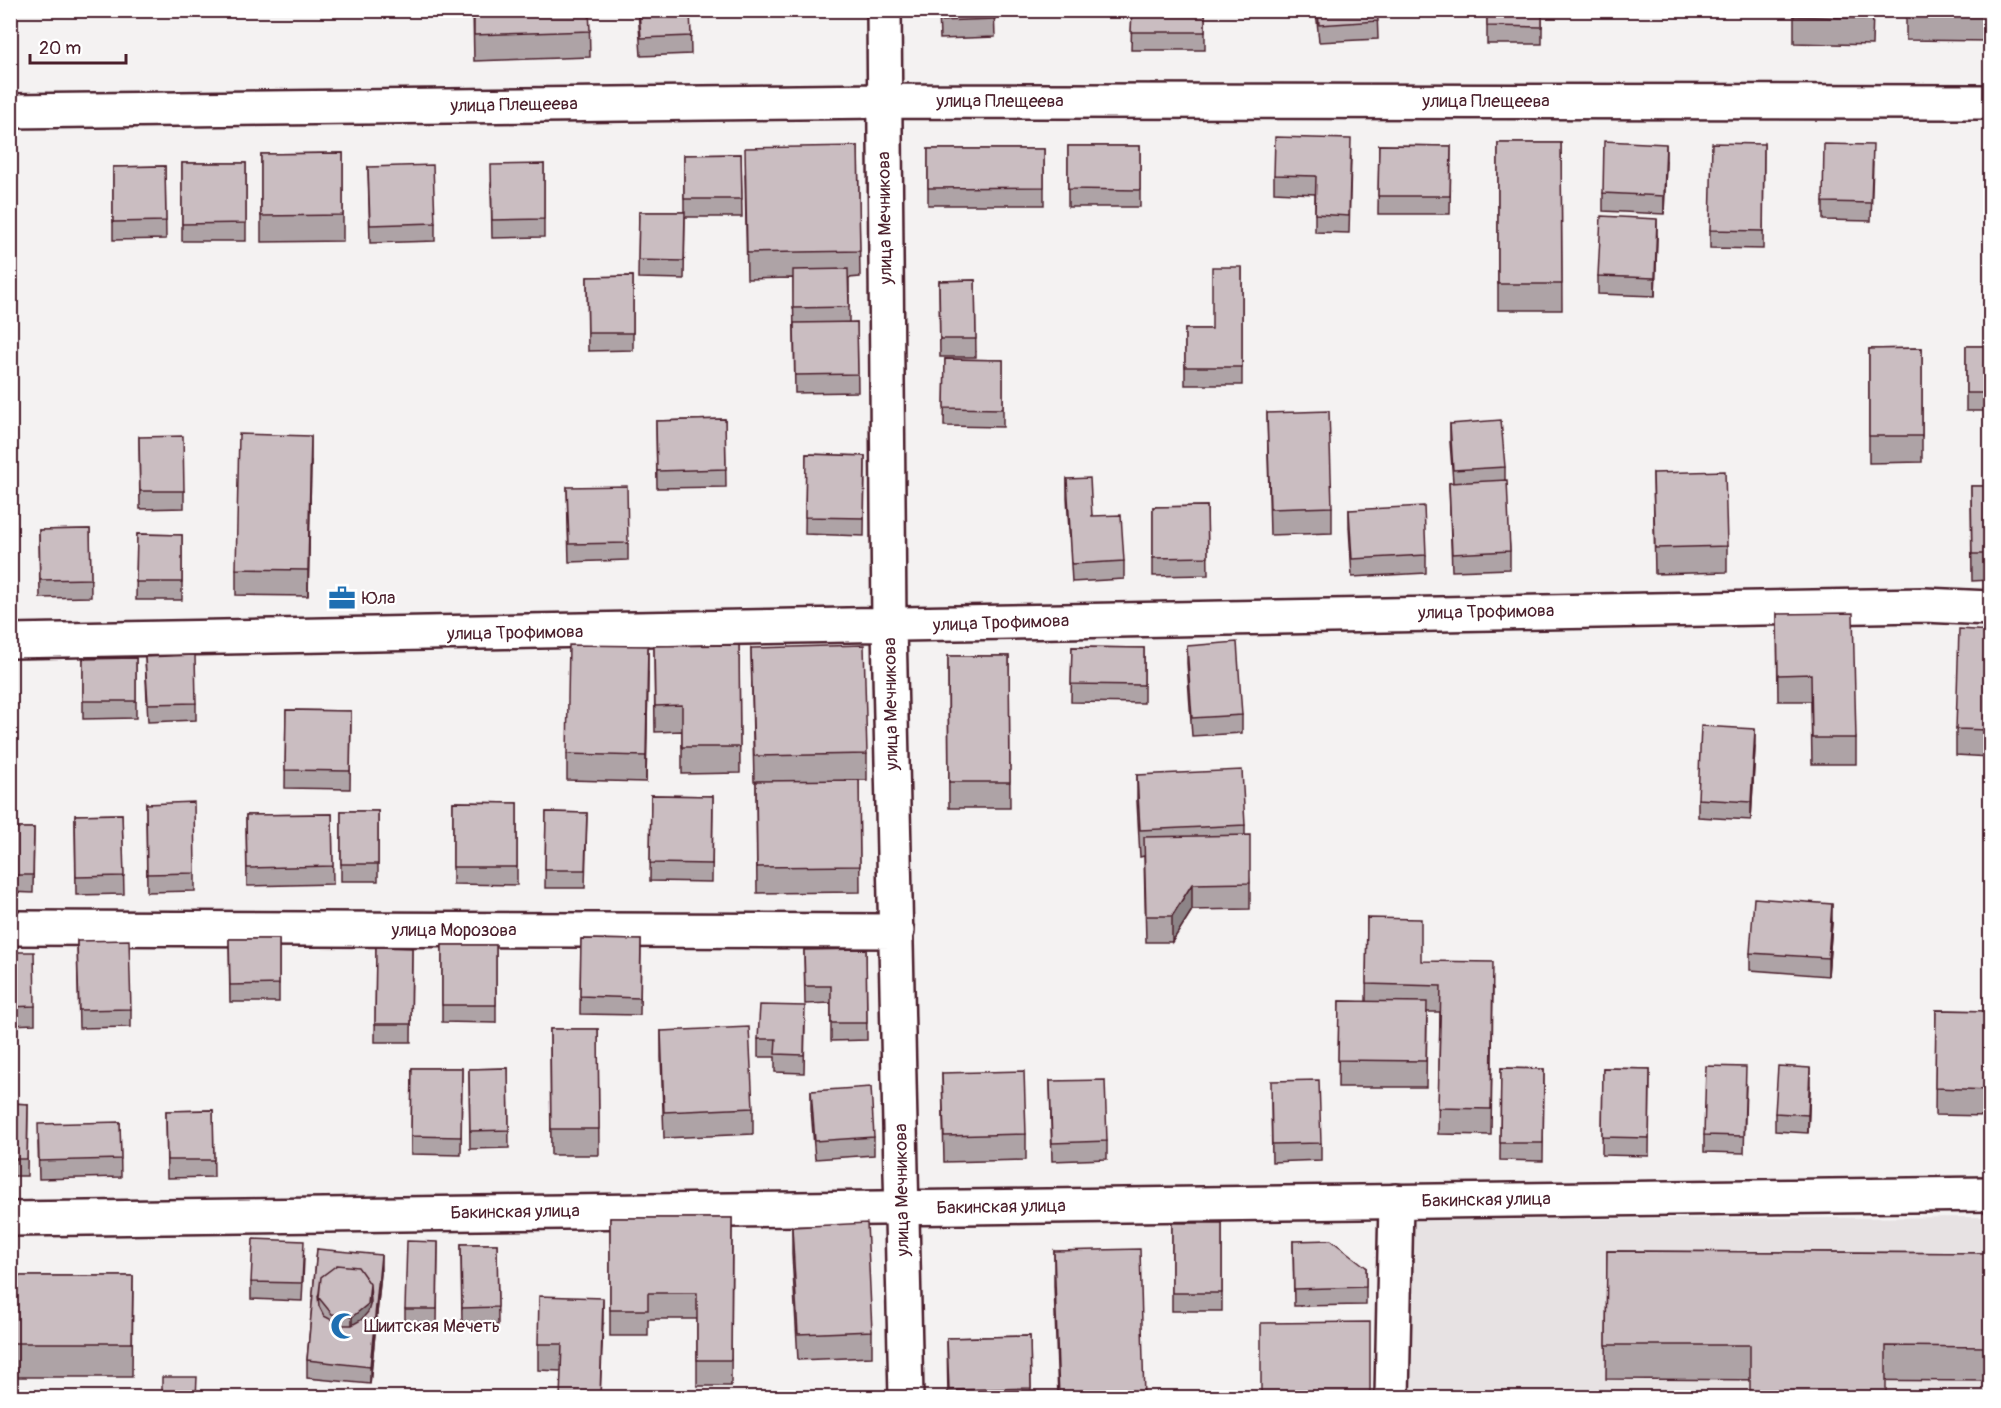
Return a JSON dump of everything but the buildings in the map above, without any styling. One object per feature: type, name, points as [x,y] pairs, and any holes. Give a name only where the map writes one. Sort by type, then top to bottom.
[{"type":"street","name":"улица Мечникова","points":[[884,10],[890,626],[906,1398]]},
{"type":"street","name":"улица Плещеева","points":[[10,111],[884,101],[1990,102]]},
{"type":"street","name":"улица Трофимова","points":[[10,641],[890,626],[1199,616],[1924,605],[1990,608]]},
{"type":"street","name":"улица Морозова","points":[[10,928],[897,931]]},
{"type":"street","name":"Бакинская улица","points":[[10,1219],[1990,1194]]},
{"type":"street","points":[[1392,1398],[1396,1202]]},
{"type":"shaded area","points":[[1990,1217],[1990,1397],[1408,1397],[1407,1220]]},
{"type":"place","name":"Юла","points":[[342,598]]},
{"type":"place","name":"Шиитская Мечеть","points":[[344,1326]]}]
